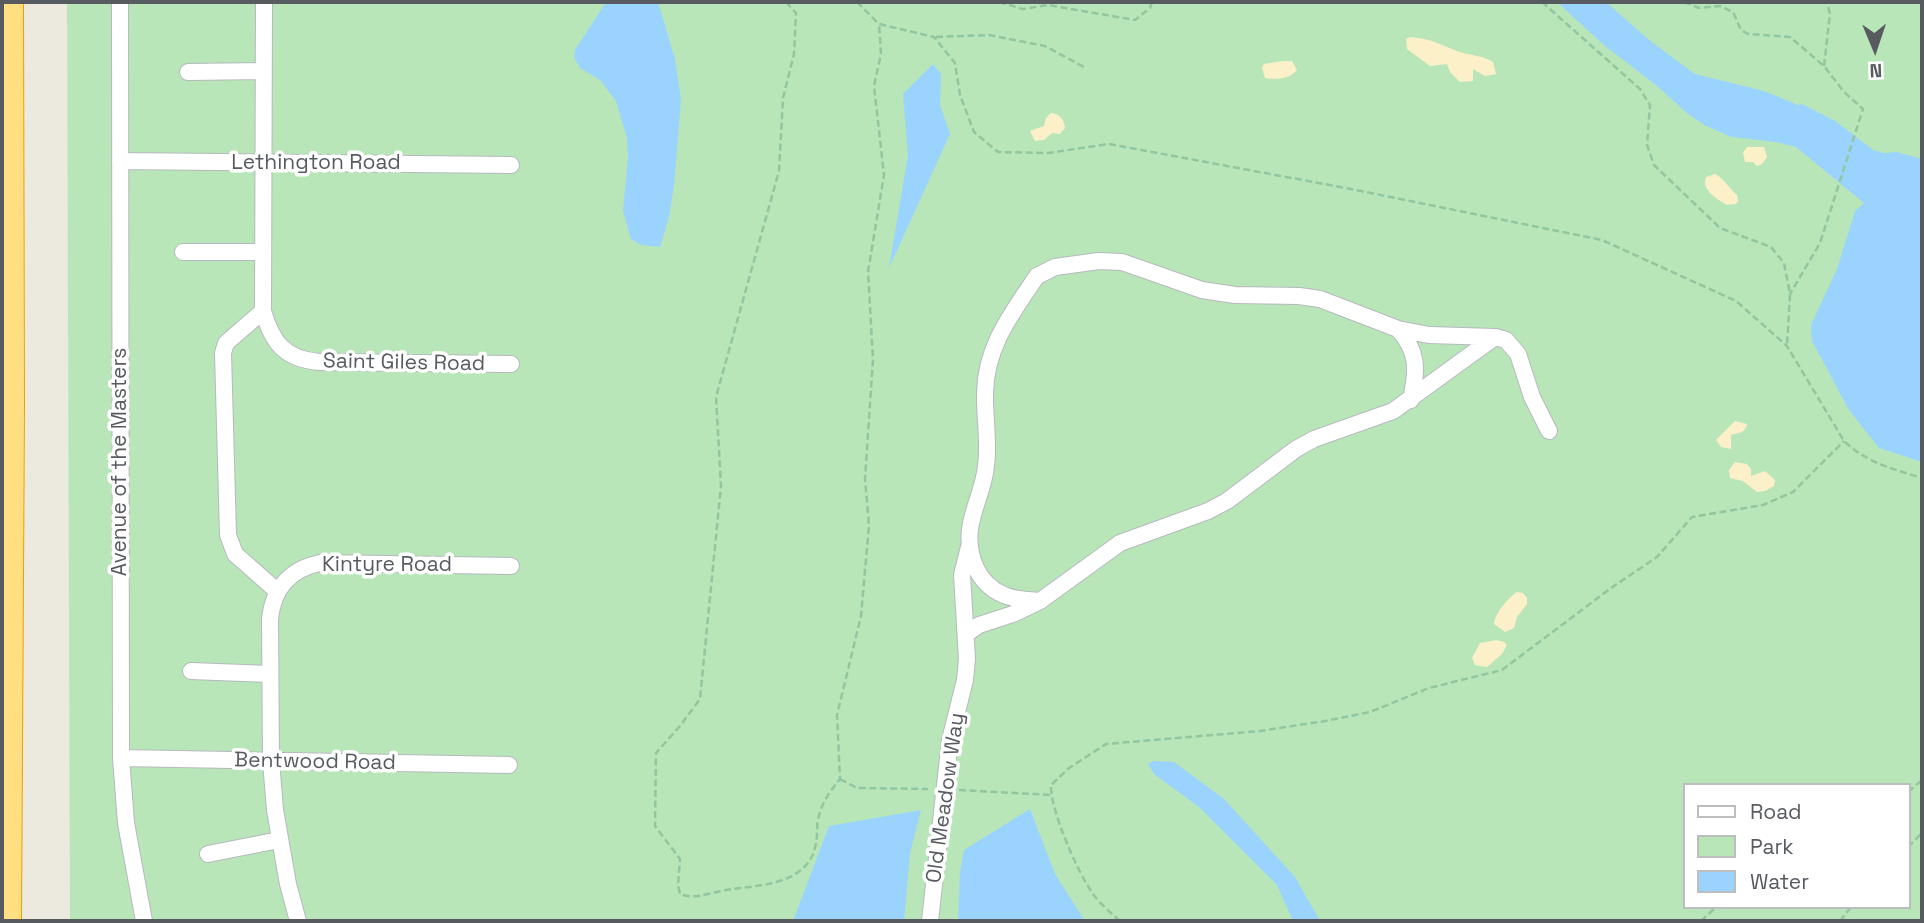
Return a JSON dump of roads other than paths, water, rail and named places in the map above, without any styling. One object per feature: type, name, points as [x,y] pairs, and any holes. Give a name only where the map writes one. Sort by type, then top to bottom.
[{"type":"highway","points":[[6,921],[8,2]]},
{"type":"street","name":"Avenue of the Masters","points":[[120,2],[121,758],[126,823],[144,921]]},
{"type":"street","name":"Saint Giles Road","points":[[264,2],[263,311],[274,340],[289,354],[309,361],[511,364]]},
{"type":"street","points":[[188,72],[263,71]]},
{"type":"street","name":"Lethington Road","points":[[120,161],[511,164]]},
{"type":"street","points":[[183,252],[263,252]]},
{"type":"street","name":"Old Meadow Way","points":[[930,921],[950,740],[965,680],[966,634],[962,575],[986,471],[988,450],[985,396],[991,354],[1001,330],[1037,276],[1045,270],[1099,261],[1122,262],[1202,290],[1223,294],[1320,299],[1398,329],[1429,335],[1495,337]]},
{"type":"street","points":[[263,311],[226,343],[223,353],[230,545],[235,554],[277,591],[271,607],[271,761],[279,840],[298,921]]},
{"type":"street","points":[[1398,329],[1407,339],[1416,362],[1411,400]]},
{"type":"street","points":[[966,634],[979,625],[1041,601],[1120,542],[1208,511],[1227,501],[1305,444],[1383,415],[1411,400],[1495,337],[1513,345],[1532,397],[1549,431]]},
{"type":"street","name":"Old Meadow Way","points":[[970,545],[973,563],[987,585],[1004,596],[1041,601]]},
{"type":"street","name":"Kintyre Road","points":[[277,591],[292,574],[320,563],[511,565]]},
{"type":"street","points":[[191,671],[270,674]]},
{"type":"street","name":"Bentwood Road","points":[[121,758],[509,765]]},
{"type":"street","points":[[208,854],[279,840]]},
{"type":"water","points":[[606,2],[658,2],[675,59],[681,100],[674,185],[669,217],[660,247],[641,245],[631,239],[623,211],[627,138],[616,101],[600,80],[580,68],[574,57],[575,50]]},
{"type":"water","points":[[1557,2],[1606,2],[1649,40],[1695,74],[1764,91],[1798,105],[1802,104],[1835,121],[1873,150],[1896,152],[1922,159],[1922,462],[1879,448],[1849,410],[1812,341],[1811,325],[1837,269],[1855,211],[1864,203],[1796,147],[1732,137],[1706,126],[1605,46]]},
{"type":"water","points":[[933,64],[941,74],[940,105],[950,134],[889,268],[908,155],[903,94]]},
{"type":"water","points":[[1154,761],[1174,762],[1224,799],[1295,877],[1320,921],[1293,921],[1277,885],[1199,807],[1154,774],[1148,764]]},
{"type":"water","points":[[1030,809],[1055,874],[1085,921],[958,921],[960,872],[964,850]]},
{"type":"water","points":[[921,810],[910,853],[904,921],[793,921],[829,826]]}]
